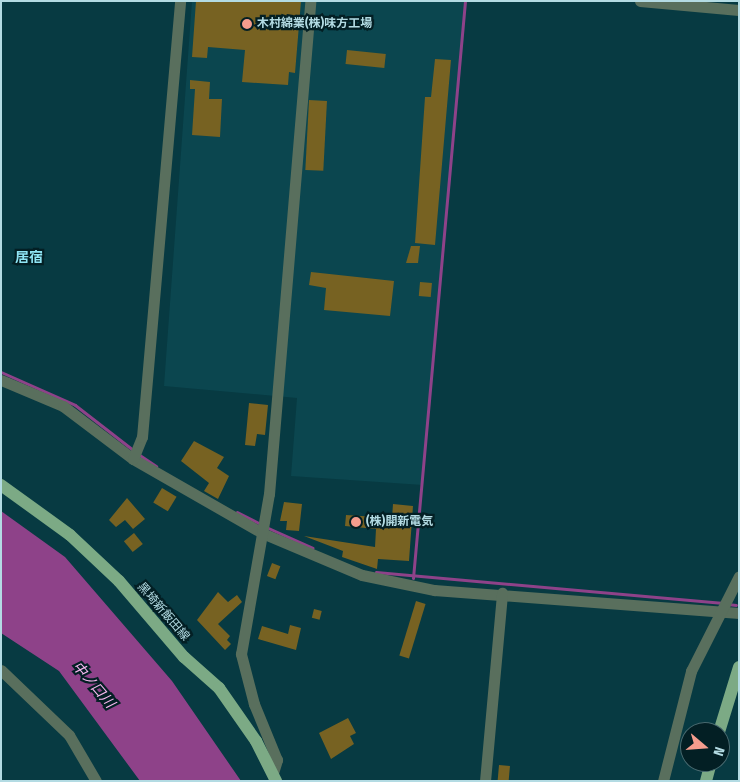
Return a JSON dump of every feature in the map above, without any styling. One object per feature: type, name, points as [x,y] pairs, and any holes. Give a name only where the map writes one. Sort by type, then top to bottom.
[{"type":"main road","name":"黒埼新飯田線","points":[[1,485],[70,535],[119,581],[184,657],[219,688],[275,777]]},
{"type":"main road","points":[[722,722],[739,667]]},
{"type":"street","points":[[134,459],[142,437],[180,1]]},
{"type":"street","points":[[275,777],[277,760],[254,704],[240,654],[262,533],[310,1]]},
{"type":"street","points":[[640,1],[739,10]]},
{"type":"street","points":[[1,380],[62,406],[134,459],[262,533],[362,575],[434,590],[502,593],[739,613]]},
{"type":"street","points":[[663,781],[691,671],[739,576]]},
{"type":"street","points":[[485,781],[502,593]]},
{"type":"street","points":[[1,670],[70,735],[96,781]]},
{"type":"shaded area","points":[[192,1],[467,1],[423,485],[291,476],[297,398],[164,386]]},
{"type":"water","name":"中ノ口川","points":[[1,511],[65,557],[172,681],[241,781],[140,781],[59,671],[1,633]]},
{"type":"building","name":"木村綿業(株)味方工場","points":[[196,1],[301,1],[295,73],[289,72],[288,85],[242,82],[245,50],[208,47],[207,58],[192,57]]},
{"type":"building","points":[[347,50],[386,54],[384,68],[346,64]]},
{"type":"building","points":[[435,59],[451,60],[435,245],[415,243],[425,97],[431,97]]},
{"type":"building","points":[[190,80],[210,82],[209,99],[222,99],[220,137],[192,135],[195,89],[190,89]]},
{"type":"building","points":[[309,100],[327,101],[323,171],[305,170]]},
{"type":"building","points":[[411,246],[420,246],[418,263],[406,263]]},
{"type":"building","points":[[311,272],[394,281],[390,316],[324,310],[326,288],[309,285]]},
{"type":"building","points":[[420,282],[432,283],[431,297],[419,296]]},
{"type":"building","points":[[249,403],[268,405],[265,435],[257,434],[255,446],[245,445]]},
{"type":"building","points":[[194,441],[224,457],[217,468],[229,476],[218,499],[204,491],[209,483],[181,461]]},
{"type":"building","points":[[162,488],[177,497],[168,511],[153,503]]},
{"type":"building","points":[[127,498],[145,519],[133,529],[125,520],[116,527],[109,520]]},
{"type":"building","points":[[284,502],[302,504],[299,531],[286,530],[287,521],[280,521]]},
{"type":"building","points":[[393,504],[413,506],[409,561],[378,559],[377,569],[342,557],[343,551],[304,536],[375,547],[376,529],[345,526],[346,515],[392,518]]},
{"type":"building","points":[[134,533],[143,544],[133,552],[124,541]]},
{"type":"building","points":[[272,563],[280,566],[275,579],[267,576]]},
{"type":"building","points":[[218,592],[228,602],[237,595],[242,602],[218,624],[230,636],[227,640],[231,644],[225,650],[197,620]]},
{"type":"building","points":[[416,601],[426,604],[409,658],[399,656]]},
{"type":"building","points":[[314,609],[322,611],[320,620],[312,618]]},
{"type":"building","points":[[290,625],[301,628],[296,650],[258,639],[262,626],[288,634]]},
{"type":"building","points":[[348,718],[356,733],[350,736],[354,744],[331,759],[319,733]]},
{"type":"building","points":[[499,765],[510,766],[509,781],[498,781]]},
{"type":"waterway","points":[[413,578],[465,1]]},
{"type":"waterway","points":[[1,372],[75,405],[133,450]]},
{"type":"waterway","points":[[138,454],[156,466]]},
{"type":"waterway","points":[[237,512],[261,524]]},
{"type":"waterway","points":[[266,527],[313,548]]},
{"type":"waterway","points":[[376,572],[721,603]]},
{"type":"waterway","points":[[727,604],[736,605]]},
{"type":"place","name":"木村綿業(株)味方工場","points":[[247,24]]},
{"type":"place","name":"(株)開新電気","points":[[356,522]]},
{"type":"district","name":"居宿","points":[[29,258]]}]
